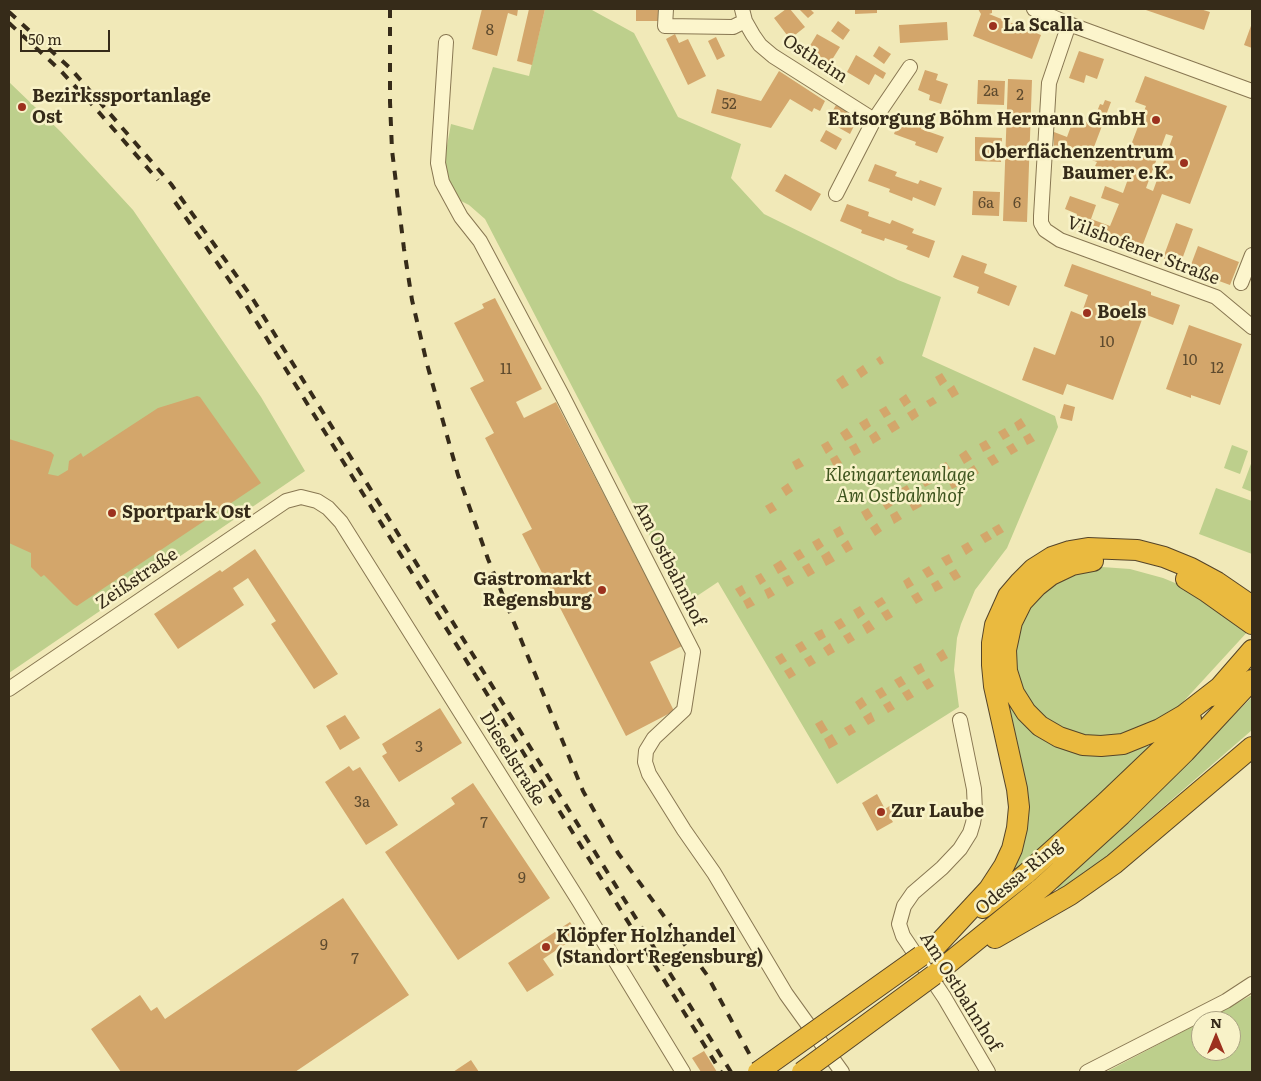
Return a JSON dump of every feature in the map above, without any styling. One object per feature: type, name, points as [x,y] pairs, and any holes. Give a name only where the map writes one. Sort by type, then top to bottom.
[{"type":"highway","points":[[929,950],[989,889],[1004,866],[1012,848],[1017,828],[1017,789],[994,686],[992,643],[995,625],[1008,596],[1020,582],[1033,569],[1052,557],[1070,551],[1096,548],[1137,550],[1164,557],[1192,568],[1217,582],[1252,606]]},
{"type":"highway","points":[[1220,687],[1184,714],[1142,738],[1123,744],[1083,745],[1059,737],[1040,726],[1026,712],[1014,693],[1008,672],[1006,650],[1012,622],[1022,602],[1051,575],[1072,565],[1090,561],[1110,561],[1135,563],[1161,569],[1186,579],[1252,624]]},
{"type":"highway","name":"Odessa-Ring","points":[[758,1072],[929,950],[1026,874],[1168,743],[1247,657]]},
{"type":"highway","name":"Odessa-Ring","points":[[802,1072],[934,975],[1042,887],[1121,815],[1185,752],[1252,680]]},
{"type":"highway","points":[[951,961],[1070,895],[1114,864],[1252,747]]},
{"type":"street","name":"Ostheim","points":[[666,9],[665,26],[733,27],[744,15],[760,45],[773,56],[874,120]]},
{"type":"street","points":[[1034,9],[1069,24],[1252,91]]},
{"type":"street","name":"Vilshofener Straße","points":[[1069,24],[1049,83],[1040,216],[1044,230],[1060,240],[1216,297],[1252,327]]},
{"type":"street","name":"Am Ostbahnhof","points":[[446,42],[438,163],[442,182],[461,217],[480,241],[562,395],[693,652],[684,710],[654,738],[646,751],[645,762],[649,774],[714,873],[786,994],[842,1072]]},
{"type":"street","points":[[836,194],[874,120],[910,67]]},
{"type":"street","points":[[1242,283],[1252,255]]},
{"type":"street","name":"Dieselstraße","points":[[286,501],[301,497],[316,501],[328,508],[341,522],[584,908],[683,1072]]},
{"type":"street","name":"Zeißstraße","points":[[9,689],[286,501]]},
{"type":"street","name":"Am Ostbahnhof","points":[[960,720],[974,789],[975,811],[973,823],[970,833],[960,849],[942,868],[913,893],[904,906],[899,924],[903,936],[944,997],[988,1072]]},
{"type":"street","points":[[1087,1072],[1226,1001],[1252,984]]},
{"type":"green space","name":"Kleingartenanlage Am Ostbahnhof","points":[[545,9],[592,9],[634,33],[678,117],[741,144],[731,178],[764,214],[898,280],[941,297],[922,356],[1055,416],[1058,427],[1007,548],[975,590],[961,624],[957,638],[954,670],[959,707],[837,784],[718,582],[685,604],[485,219],[469,205],[459,200],[446,174],[446,151],[451,124],[473,130],[493,67],[529,76]]},
{"type":"green space","points":[[9,82],[61,132],[133,210],[261,397],[305,471],[9,673]]},
{"type":"green space","points":[[1232,445],[1248,451],[1240,474],[1224,468]]},
{"type":"green space","points":[[1252,461],[1252,492],[1242,488]]},
{"type":"green space","points":[[1216,488],[1252,501],[1252,554],[1199,534]]},
{"type":"green space","points":[[1087,568],[1130,569],[1180,585],[1250,629],[1183,702],[1166,717],[1131,736],[1089,739],[1057,728],[1032,709],[1013,665],[1020,619],[1048,586]]},
{"type":"green space","points":[[1003,684],[1035,730],[1146,743],[1150,748],[1108,789],[1016,871],[1011,866],[1016,855]]},
{"type":"green space","points":[[1252,697],[1252,730],[1092,869],[1061,891],[1054,886],[1188,762]]},
{"type":"green space","points":[[1252,995],[1252,1072],[1106,1072],[1191,1027],[1191,1061],[1241,1061],[1241,1011],[1222,1011]]},
{"type":"building","points":[[482,9],[518,9],[517,16],[508,13],[497,56],[472,49]]},
{"type":"building","points":[[529,9],[545,9],[532,65],[517,61]]},
{"type":"building","points":[[636,9],[658,9],[658,21],[636,21]]},
{"type":"building","points":[[786,9],[790,9],[805,27],[790,39],[774,18]]},
{"type":"building","points":[[799,9],[810,9],[814,13],[808,18]]},
{"type":"building","points":[[855,9],[877,9],[877,13],[855,14]]},
{"type":"building","points":[[978,9],[992,9],[992,13],[989,14],[1041,35],[1032,59],[973,36],[981,14]]},
{"type":"building","points":[[1143,9],[1200,9],[1210,12],[1204,30]]},
{"type":"building","points":[[838,21],[850,30],[843,40],[831,31]]},
{"type":"building","points":[[947,22],[948,40],[900,43],[899,25]]},
{"type":"building","points":[[1252,23],[1252,48],[1244,45]]},
{"type":"building","points":[[675,34],[679,43],[688,39],[706,76],[688,85],[666,39]]},
{"type":"building","points":[[817,34],[840,47],[830,63],[808,49]]},
{"type":"building","points":[[716,37],[725,56],[717,60],[708,41]]},
{"type":"building","points":[[879,46],[891,54],[884,64],[873,56]]},
{"type":"building","points":[[1079,51],[1104,59],[1097,79],[1086,75],[1084,83],[1069,78]]},
{"type":"building","points":[[856,55],[886,73],[883,79],[875,74],[869,85],[847,72]]},
{"type":"building","points":[[925,70],[938,74],[936,80],[948,84],[941,104],[929,100],[930,95],[918,90]]},
{"type":"building","points":[[779,71],[825,101],[820,111],[814,108],[812,112],[790,99],[771,128],[711,113],[717,89],[761,101]]},
{"type":"building","points":[[1145,76],[1227,106],[1190,204],[1162,194],[1140,252],[1073,225],[1077,214],[1065,209],[1070,196],[1096,205],[1091,219],[1110,226],[1119,204],[1101,198],[1105,186],[1123,193],[1128,179],[1095,166],[1097,162],[1054,146],[1054,132],[1067,137],[1074,118],[1092,124],[1100,104],[1103,105],[1105,100],[1111,102],[1094,147],[1126,158],[1146,106],[1135,102]],"holes":[[[1166,134],[1173,136],[1153,191],[1146,188]]]},
{"type":"building","points":[[1008,79],[1032,80],[1027,222],[1003,221]]},
{"type":"building","points":[[978,80],[1005,81],[1004,105],[977,104]]},
{"type":"building","points":[[836,105],[858,118],[850,134],[827,121]]},
{"type":"building","points":[[900,117],[922,125],[921,129],[944,137],[937,153],[915,145],[916,142],[894,134]]},
{"type":"building","points":[[826,130],[842,139],[836,150],[820,141]]},
{"type":"building","points":[[975,137],[1002,138],[1001,162],[975,161]]},
{"type":"building","points":[[875,164],[897,172],[895,176],[918,184],[920,180],[942,188],[935,206],[913,197],[912,201],[889,192],[890,189],[868,181]]},
{"type":"building","points":[[785,174],[821,194],[811,211],[775,191]]},
{"type":"building","points":[[973,191],[1000,192],[999,216],[972,215]]},
{"type":"building","points":[[847,204],[869,212],[868,216],[890,224],[892,220],[914,229],[912,233],[935,241],[929,258],[906,249],[908,246],[885,238],[884,241],[861,233],[862,230],[840,221]]},
{"type":"building","points":[[1176,223],[1193,229],[1180,265],[1163,258]]},
{"type":"building","points":[[1198,246],[1239,262],[1230,285],[1189,270]]},
{"type":"building","points":[[962,255],[987,264],[984,273],[1017,286],[1009,306],[977,293],[979,287],[953,277]]},
{"type":"building","points":[[1072,264],[1151,292],[1151,295],[1180,305],[1173,325],[1144,314],[1113,400],[1067,384],[1063,395],[1022,380],[1034,347],[1055,355],[1071,311],[1081,315],[1088,295],[1064,286]]},
{"type":"building","name":"Gastromarkt Regensburg","points":[[495,298],[542,389],[516,402],[524,418],[556,402],[682,646],[650,662],[674,711],[626,736],[522,534],[532,529],[485,438],[494,433],[470,388],[484,381],[454,323],[484,308],[482,304]]},
{"type":"building","points":[[1189,325],[1242,344],[1220,405],[1191,395],[1191,398],[1166,389]]},
{"type":"building","points":[[880,356],[884,363],[880,365],[876,359]]},
{"type":"building","points":[[863,365],[868,373],[861,378],[856,370]]},
{"type":"building","points":[[942,373],[947,381],[940,386],[935,377]]},
{"type":"building","points":[[843,375],[849,385],[842,389],[836,380]]},
{"type":"building","points":[[954,385],[959,394],[952,398],[947,390]]},
{"type":"building","points":[[906,394],[911,402],[904,407],[899,399]]},
{"type":"building","name":"Sportpark Ost","points":[[197,396],[200,397],[261,483],[77,606],[73,604],[44,575],[41,577],[31,567],[31,553],[9,543],[9,439],[51,452],[54,455],[48,474],[58,476],[68,470],[69,461],[81,453],[83,457],[158,408]]},
{"type":"building","points":[[933,397],[937,403],[930,407],[926,401]]},
{"type":"building","points":[[1064,404],[1075,407],[1072,421],[1060,418]]},
{"type":"building","points":[[886,406],[891,414],[884,418],[879,410]]},
{"type":"building","points":[[915,408],[919,416],[912,421],[907,413]]},
{"type":"building","points":[[867,418],[871,426],[864,431],[859,423]]},
{"type":"building","points":[[1021,418],[1026,426],[1018,431],[1014,423]]},
{"type":"building","points":[[895,420],[900,428],[892,433],[887,425]]},
{"type":"building","points":[[847,428],[853,437],[845,441],[840,433]]},
{"type":"building","points":[[1005,428],[1010,436],[1003,440],[998,432]]},
{"type":"building","points":[[876,431],[881,439],[873,444],[869,436]]},
{"type":"building","points":[[1030,433],[1035,441],[1027,445],[1023,437]]},
{"type":"building","points":[[986,440],[991,448],[983,452],[979,444]]},
{"type":"building","points":[[828,441],[833,449],[826,454],[821,445]]},
{"type":"building","points":[[856,443],[861,452],[854,456],[849,447]]},
{"type":"building","points":[[1013,443],[1018,451],[1011,455],[1006,447]]},
{"type":"building","points":[[966,450],[972,459],[964,464],[959,455]]},
{"type":"building","points":[[994,454],[999,462],[992,466],[987,458]]},
{"type":"building","points":[[837,455],[842,463],[834,467],[830,459]]},
{"type":"building","points":[[799,458],[804,466],[796,470],[792,462]]},
{"type":"building","points":[[946,462],[952,471],[945,475],[939,466]]},
{"type":"building","points":[[974,465],[979,473],[972,478],[967,470]]},
{"type":"building","points":[[927,474],[932,483],[925,487],[920,479]]},
{"type":"building","points":[[955,477],[960,485],[952,489],[948,481]]},
{"type":"building","points":[[788,483],[793,491],[786,496],[781,488]]},
{"type":"building","points":[[907,485],[913,495],[906,499],[900,489]]},
{"type":"building","points":[[935,489],[940,497],[933,501],[928,493]]},
{"type":"building","points":[[888,497],[893,505],[886,510],[881,502]]},
{"type":"building","points":[[917,499],[922,506],[913,511],[909,504]]},
{"type":"building","points":[[772,502],[777,510],[770,514],[765,506]]},
{"type":"building","points":[[868,508],[873,516],[866,521],[861,512]]},
{"type":"building","points":[[897,511],[902,519],[894,524],[890,515]]},
{"type":"building","points":[[877,523],[882,531],[875,536],[870,528]]},
{"type":"building","points":[[999,524],[1004,532],[997,536],[992,528]]},
{"type":"building","points":[[840,526],[844,534],[837,538],[833,530]]},
{"type":"building","points":[[987,531],[992,539],[985,543],[980,535]]},
{"type":"building","points":[[819,538],[824,546],[817,551],[812,542]]},
{"type":"building","points":[[848,540],[853,549],[846,553],[841,545]]},
{"type":"building","points":[[968,542],[973,550],[966,555],[961,546]]},
{"type":"building","points":[[255,549],[338,674],[314,689],[271,624],[276,621],[248,578],[233,588],[244,605],[178,649],[154,614]]},
{"type":"building","points":[[800,549],[805,557],[798,561],[793,553]]},
{"type":"building","points":[[829,551],[835,561],[826,566],[821,556]]},
{"type":"building","points":[[949,554],[953,562],[946,566],[941,558]]},
{"type":"building","points":[[781,560],[787,569],[778,574],[773,565]]},
{"type":"building","points":[[809,563],[815,573],[808,577],[802,567]]},
{"type":"building","points":[[929,566],[934,574],[927,578],[922,570]]},
{"type":"building","points":[[956,569],[961,577],[954,581],[949,573]]},
{"type":"building","points":[[761,573],[766,581],[760,585],[755,576]]},
{"type":"building","points":[[789,575],[794,583],[787,587],[782,578]]},
{"type":"building","points":[[909,577],[914,585],[907,589],[903,581]]},
{"type":"building","points":[[938,580],[943,588],[935,592],[931,584]]},
{"type":"building","points":[[742,585],[746,593],[740,597],[735,589]]},
{"type":"building","points":[[770,587],[775,595],[768,599],[764,590]]},
{"type":"building","points":[[918,592],[923,600],[916,604],[911,596]]},
{"type":"building","points":[[750,597],[755,605],[747,609],[743,601]]},
{"type":"building","points":[[882,597],[886,603],[878,608],[874,602]]},
{"type":"building","points":[[860,606],[865,614],[858,619],[853,610]]},
{"type":"building","points":[[888,609],[893,617],[886,621],[881,613]]},
{"type":"building","points":[[841,618],[846,626],[839,630],[834,622]]},
{"type":"building","points":[[869,620],[875,629],[867,634],[862,625]]},
{"type":"building","points":[[822,629],[826,637],[819,641],[814,633]]},
{"type":"building","points":[[850,632],[855,640],[848,644],[843,636]]},
{"type":"building","points":[[802,641],[807,649],[800,653],[795,645]]},
{"type":"building","points":[[830,643],[835,652],[828,656],[823,648]]},
{"type":"building","points":[[943,649],[948,658],[941,662],[936,654]]},
{"type":"building","points":[[782,653],[787,661],[780,665],[775,657]]},
{"type":"building","points":[[811,655],[816,663],[809,667],[804,659]]},
{"type":"building","points":[[921,663],[925,671],[918,675],[913,667]]},
{"type":"building","points":[[791,667],[796,675],[789,679],[784,671]]},
{"type":"building","points":[[901,676],[906,684],[899,688],[894,680]]},
{"type":"building","points":[[929,678],[934,686],[927,690],[922,682]]},
{"type":"building","points":[[882,687],[887,695],[880,699],[875,691]]},
{"type":"building","points":[[909,689],[914,697],[907,701],[902,693]]},
{"type":"building","points":[[862,697],[867,705],[860,710],[855,702]]},
{"type":"building","points":[[890,701],[895,709],[888,713],[883,705]]},
{"type":"building","points":[[440,708],[462,743],[399,782],[382,756],[387,753],[382,744]]},
{"type":"building","points":[[871,712],[875,721],[868,725],[863,717]]},
{"type":"building","points":[[345,715],[360,738],[340,750],[326,726]]},
{"type":"building","points":[[822,720],[828,730],[821,734],[815,724]]},
{"type":"building","points":[[851,724],[856,732],[849,736],[844,728]]},
{"type":"building","points":[[832,734],[838,744],[829,749],[824,739]]},
{"type":"building","points":[[349,766],[353,771],[360,767],[398,825],[366,845],[325,782]]},
{"type":"building","points":[[473,783],[550,898],[458,960],[385,852],[455,804],[451,798]]},
{"type":"building","name":"Zur Laube","points":[[877,794],[885,809],[891,805],[897,816],[891,819],[893,822],[877,831],[862,803]]},
{"type":"building","points":[[343,898],[409,995],[295,1072],[121,1072],[91,1029],[140,995],[151,1011],[157,1007],[165,1019]]},
{"type":"building","name":"Klöpfer Holzhandel (Standort Regensburg)","points":[[570,922],[579,935],[543,959],[554,975],[527,992],[508,963]]},
{"type":"building","points":[[704,1051],[717,1072],[701,1072],[692,1058]]},
{"type":"building","points":[[471,1060],[479,1072],[453,1072]]},
{"type":"railway","points":[[390,9],[392,150],[404,249],[412,300],[427,364],[458,475],[488,559],[583,791],[618,853],[707,975],[759,1072]]},
{"type":"railway","points":[[9,12],[71,69],[171,184],[251,296],[731,1072]]},
{"type":"railway","points":[[9,23],[60,70],[158,180]]},
{"type":"railway","points":[[175,202],[243,300],[721,1072]]},
{"type":"place","name":"La Scalla","points":[[993,26]]},
{"type":"place","name":"Bezirkssportanlage Ost","points":[[22,107]]},
{"type":"place","name":"Entsorgung Böhm Hermann GmbH","points":[[1156,120]]},
{"type":"place","name":"Oberflächenzentrum Baumer e.K.","points":[[1184,163]]},
{"type":"place","name":"Boels","points":[[1087,313]]},
{"type":"place","name":"Sportpark Ost","points":[[112,513]]},
{"type":"place","name":"Gastromarkt Regensburg","points":[[602,590]]},
{"type":"place","name":"Zur Laube","points":[[881,812]]},
{"type":"place","name":"Klöpfer Holzhandel (Standort Regensburg)","points":[[546,947]]}]
